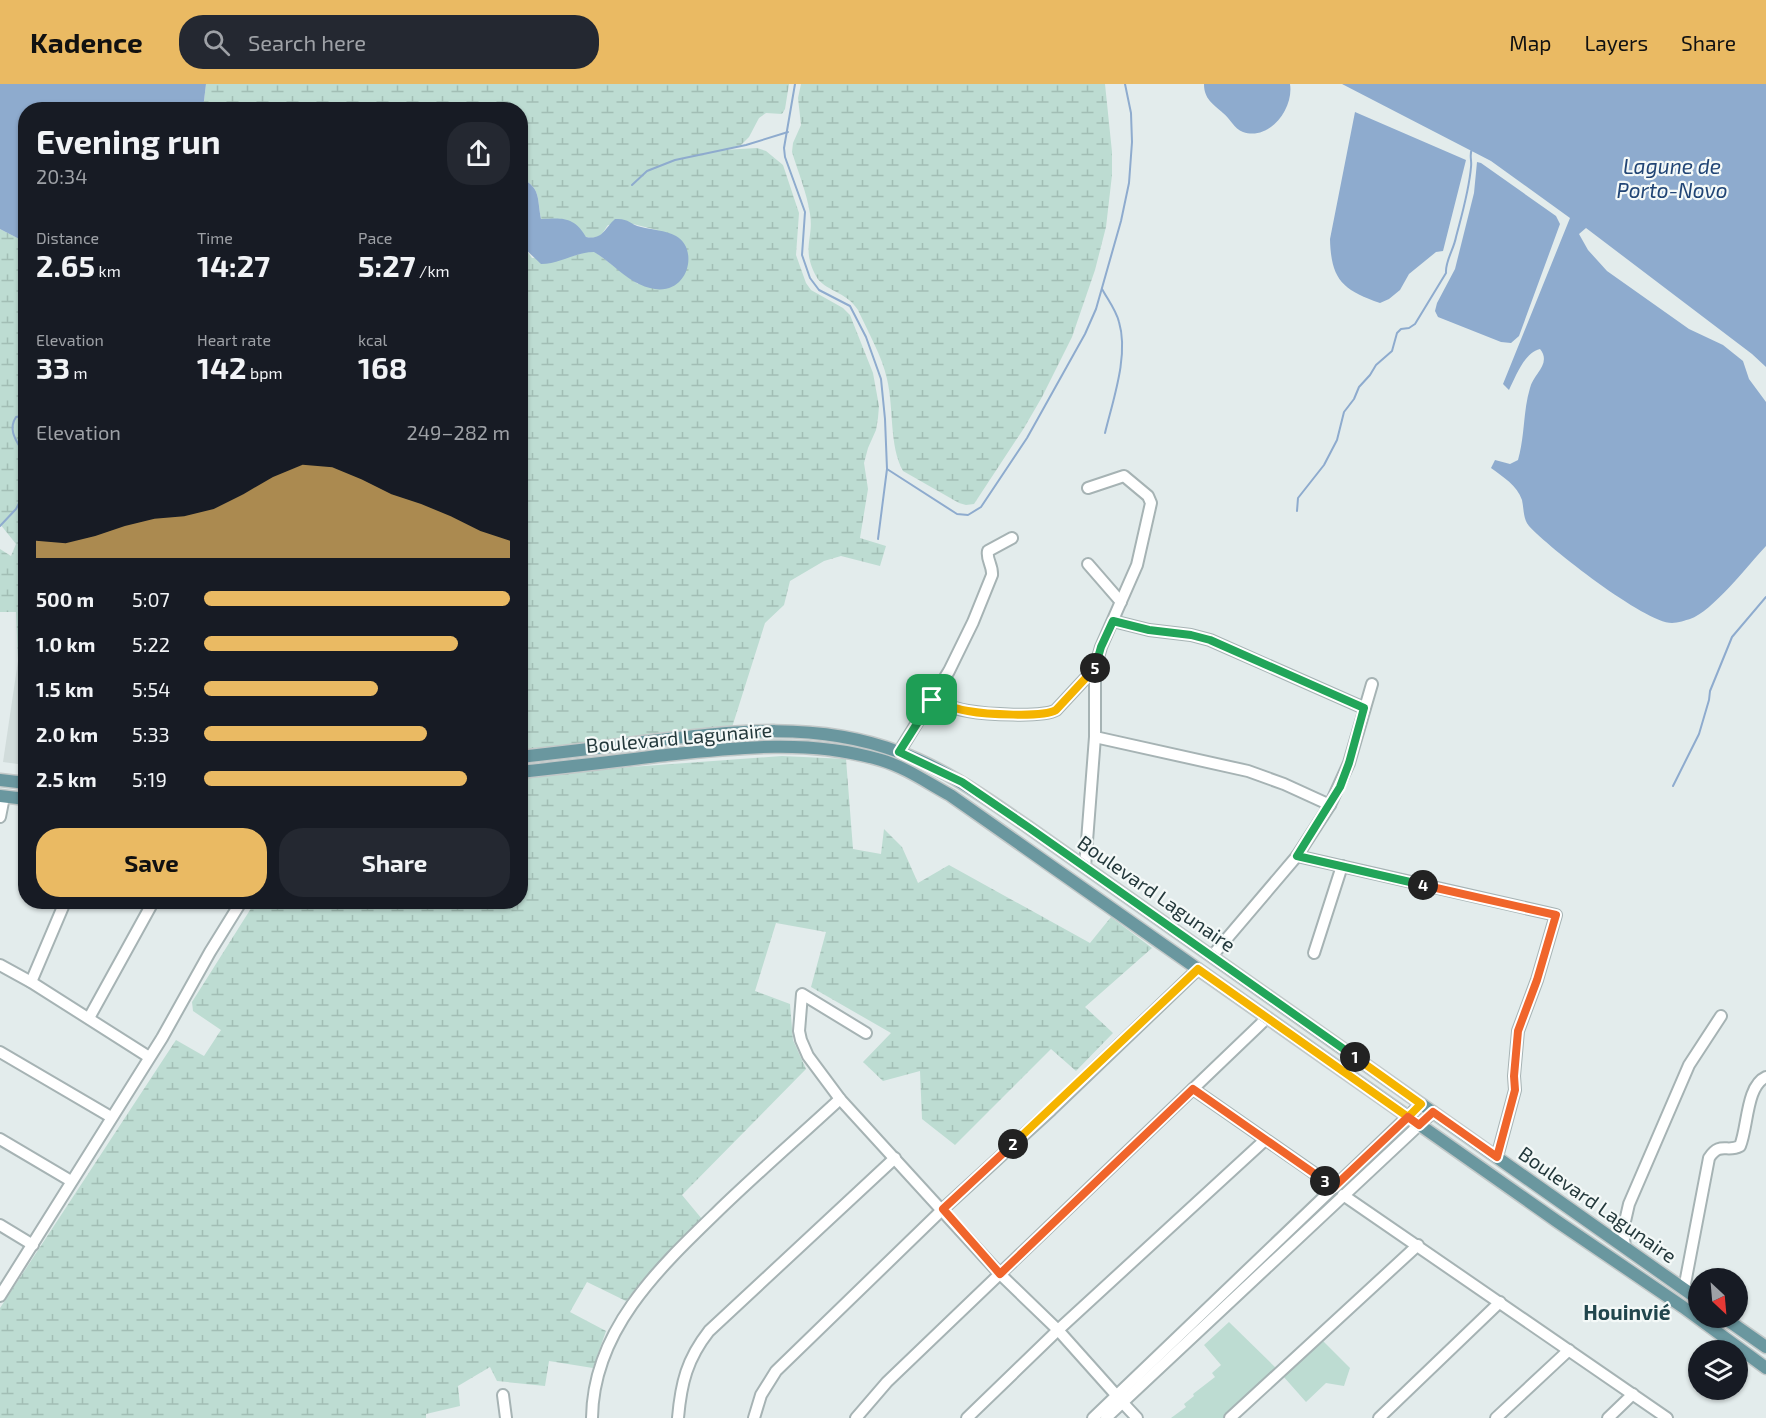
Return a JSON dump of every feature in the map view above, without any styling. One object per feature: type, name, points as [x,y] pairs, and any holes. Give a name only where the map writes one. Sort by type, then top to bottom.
[{"type":"main road","name":"Boulevard Lagunaire","points":[[528,757],[722,732],[791,730],[817,732],[899,752],[962,782],[1688,1292]]},
{"type":"main road","name":"Boulevard Lagunaire","points":[[528,771],[725,748],[789,746],[827,749],[881,760],[902,768],[950,795],[1419,1125],[1683,1307],[1766,1368]]},
{"type":"main road","points":[[0,780],[18,782]]},
{"type":"main road","points":[[2,796],[18,799]]},
{"type":"main road","points":[[1739,1328],[1766,1347]]},
{"type":"street","points":[[1085,867],[1095,737],[1095,668],[1101,647],[1137,565],[1147,524],[1150,499],[1124,476],[1088,488]]},
{"type":"street","points":[[899,752],[949,671],[973,621],[992,575],[993,569],[988,551],[1012,538]]},
{"type":"street","points":[[1088,564],[1121,602]]},
{"type":"street","points":[[1113,621],[1149,630],[1191,635],[1210,640],[1364,708]]},
{"type":"street","points":[[932,700],[973,712],[1051,713],[1095,668]]},
{"type":"street","points":[[1212,956],[1297,856],[1330,805],[1349,763],[1372,684]]},
{"type":"street","points":[[1095,737],[1248,771],[1330,805]]},
{"type":"street","points":[[0,817],[2,796]]},
{"type":"street","points":[[1297,856],[1556,915],[1537,980],[1518,1031],[1515,1090],[1497,1157]]},
{"type":"street","points":[[1314,953],[1342,866]]},
{"type":"street","points":[[31,982],[62,909]]},
{"type":"street","points":[[89,1018],[149,909]]},
{"type":"street","points":[[0,1296],[149,1057],[237,909]]},
{"type":"street","points":[[0,965],[31,982],[149,1057]]},
{"type":"street","points":[[754,1418],[761,1395],[777,1371],[943,1209],[1051,1110],[1198,969]]},
{"type":"street","points":[[866,1033],[802,994],[799,1031],[801,1041],[808,1056],[840,1099],[1000,1274],[1058,1330],[1137,1418]]},
{"type":"street","points":[[1625,1247],[1623,1230],[1629,1204],[1646,1163],[1689,1065],[1721,1016]]},
{"type":"street","points":[[856,1418],[887,1382],[1267,1018]]},
{"type":"street","points":[[0,1052],[111,1118]]},
{"type":"street","points":[[1684,1289],[1709,1158],[1714,1151],[1720,1148],[1735,1149],[1740,1146],[1754,1089],[1766,1077]]},
{"type":"street","points":[[1193,1089],[1334,1187]]},
{"type":"street","points":[[592,1418],[597,1382],[610,1345],[624,1316],[651,1279],[664,1263],[759,1172],[840,1099]]},
{"type":"street","points":[[1106,1418],[1119,1399],[1421,1104]]},
{"type":"street","points":[[1093,1418],[1119,1399],[1433,1112]]},
{"type":"street","points":[[0,1139],[71,1181]]},
{"type":"street","points":[[967,1418],[1058,1330],[1265,1140]]},
{"type":"street","points":[[678,1418],[680,1390],[685,1373],[697,1346],[709,1331],[895,1158]]},
{"type":"street","points":[[1343,1195],[1668,1418]]},
{"type":"street","points":[[0,1225],[33,1245]]},
{"type":"street","points":[[1230,1418],[1418,1245]]},
{"type":"street","points":[[1379,1418],[1500,1302]]},
{"type":"street","points":[[1496,1418],[1569,1350]]},
{"type":"street","points":[[1608,1418],[1633,1394]]},
{"type":"street","points":[[503,1395],[506,1418]]},
{"type":"shaded area","points":[[18,661],[18,764],[3,762]]},
{"type":"green space","points":[[206,84],[789,84],[782,114],[766,113],[759,118],[749,137],[741,145],[723,150],[757,148],[766,151],[783,165],[799,213],[796,255],[806,283],[811,290],[843,308],[850,315],[873,373],[879,406],[876,430],[864,463],[868,489],[860,538],[886,546],[880,566],[841,556],[824,561],[790,581],[784,605],[765,623],[728,740],[528,754],[528,252],[532,258],[572,256],[595,252],[638,284],[657,230],[633,224],[608,225],[598,237],[593,238],[578,235],[541,219],[535,190],[528,183],[528,102],[204,102]]},
{"type":"green space","points":[[801,84],[1105,84],[1112,175],[1106,227],[1095,270],[1072,337],[1042,397],[974,504],[959,503],[903,471],[894,439],[887,379],[874,344],[853,304],[824,285],[816,276],[809,258],[810,214],[805,190],[792,152],[793,143],[801,125],[798,98]]},
{"type":"green space","points":[[0,229],[18,238],[18,661],[16,612],[0,612],[0,549],[11,556],[16,544],[0,524]]},
{"type":"green space","points":[[782,756],[846,759],[853,849],[881,854],[884,829],[902,847],[918,883],[949,865],[1090,943],[1111,917],[1152,948],[1085,1007],[1113,1033],[1076,1071],[1051,1049],[955,1145],[922,1119],[920,1071],[883,1081],[863,1062],[891,1033],[811,987],[826,932],[776,923],[755,991],[790,1004],[793,1040],[806,1069],[682,1195],[702,1219],[644,1278],[626,1301],[587,1282],[570,1312],[606,1331],[593,1368],[549,1361],[545,1386],[497,1381],[490,1367],[458,1386],[460,1406],[426,1414],[426,1418],[0,1418],[0,1308],[176,1040],[204,1056],[221,1030],[193,1011],[192,1002],[251,909],[528,909],[528,774]]},
{"type":"green space","points":[[1229,1322],[1276,1368],[1223,1418],[1171,1418],[1186,1407],[1184,1404],[1194,1396],[1193,1394],[1215,1377],[1212,1373],[1221,1365],[1204,1345]]},
{"type":"green space","points":[[1321,1339],[1350,1368],[1344,1386],[1326,1383],[1306,1402],[1283,1376]]},
{"type":"water","points":[[0,84],[206,84],[204,102],[18,102],[18,238],[0,229]]},
{"type":"water","points":[[1204,84],[1290,84],[1290,93],[1284,112],[1278,120],[1271,127],[1253,134],[1240,131],[1213,104],[1207,97]]},
{"type":"water","name":"Lagune de Porto-Novo","points":[[1342,84],[1766,84],[1766,367],[1586,228],[1579,234],[1588,250],[1607,271],[1689,329],[1723,345],[1743,361],[1749,379],[1766,402],[1766,546],[1719,598],[1699,615],[1674,623],[1659,620],[1598,583],[1529,526],[1517,490],[1491,468],[1495,460],[1510,464],[1518,460],[1530,388],[1544,359],[1540,349],[1534,351],[1525,360],[1509,390],[1503,384],[1570,218],[1491,161]]},
{"type":"water","points":[[1355,112],[1466,160],[1443,251],[1436,252],[1409,274],[1400,290],[1380,303],[1356,293],[1341,281],[1336,273],[1331,253],[1330,239]]},
{"type":"water","points":[[1477,162],[1556,216],[1560,224],[1519,336],[1511,343],[1501,342],[1438,317],[1435,311],[1455,269],[1474,193]]},
{"type":"water","points":[[528,183],[535,190],[541,219],[555,218],[572,222],[586,237],[600,235],[615,219],[626,220],[641,227],[676,236],[684,243],[688,253],[685,274],[678,283],[668,288],[655,289],[633,281],[594,252],[541,264],[528,252]]},
{"type":"waterway","points":[[795,84],[784,148],[785,157],[805,212],[802,255],[810,278],[819,290],[850,306],[866,337],[881,379],[887,469],[878,539]]},
{"type":"waterway","points":[[887,469],[957,514],[968,515],[981,507],[1027,438],[1085,334],[1096,309],[1121,221],[1129,183],[1132,142],[1131,113],[1125,84]]},
{"type":"waterway","points":[[632,185],[647,171],[675,160],[746,145],[788,132]]},
{"type":"waterway","points":[[1297,511],[1298,498],[1324,465],[1337,440],[1344,412],[1354,399],[1359,387],[1376,365],[1392,351],[1397,333],[1415,324],[1446,273],[1467,194],[1472,149]]},
{"type":"waterway","points":[[1102,289],[1118,318],[1122,335],[1119,378],[1105,433]]},
{"type":"waterway","points":[[18,417],[12,428],[18,443]]},
{"type":"waterway","points":[[0,526],[18,505]]},
{"type":"waterway","points":[[1673,786],[1699,734],[1710,691],[1732,637],[1766,597]]},
{"type":"district","name":"Houinvié","points":[[1627,1311]]},
{"type":"route","points":[[932,700],[910,731],[899,752],[962,782],[1421,1104],[1408,1117],[1198,969],[1051,1110],[943,1209],[1000,1274],[1193,1089],[1334,1187],[1408,1117],[1419,1125],[1433,1112],[1497,1157],[1515,1090],[1518,1031],[1537,980],[1556,915],[1297,856],[1340,787],[1364,708],[1210,640],[1191,635],[1149,630],[1113,621],[1101,647],[1095,668],[1051,713],[966,711],[932,700]]}]
